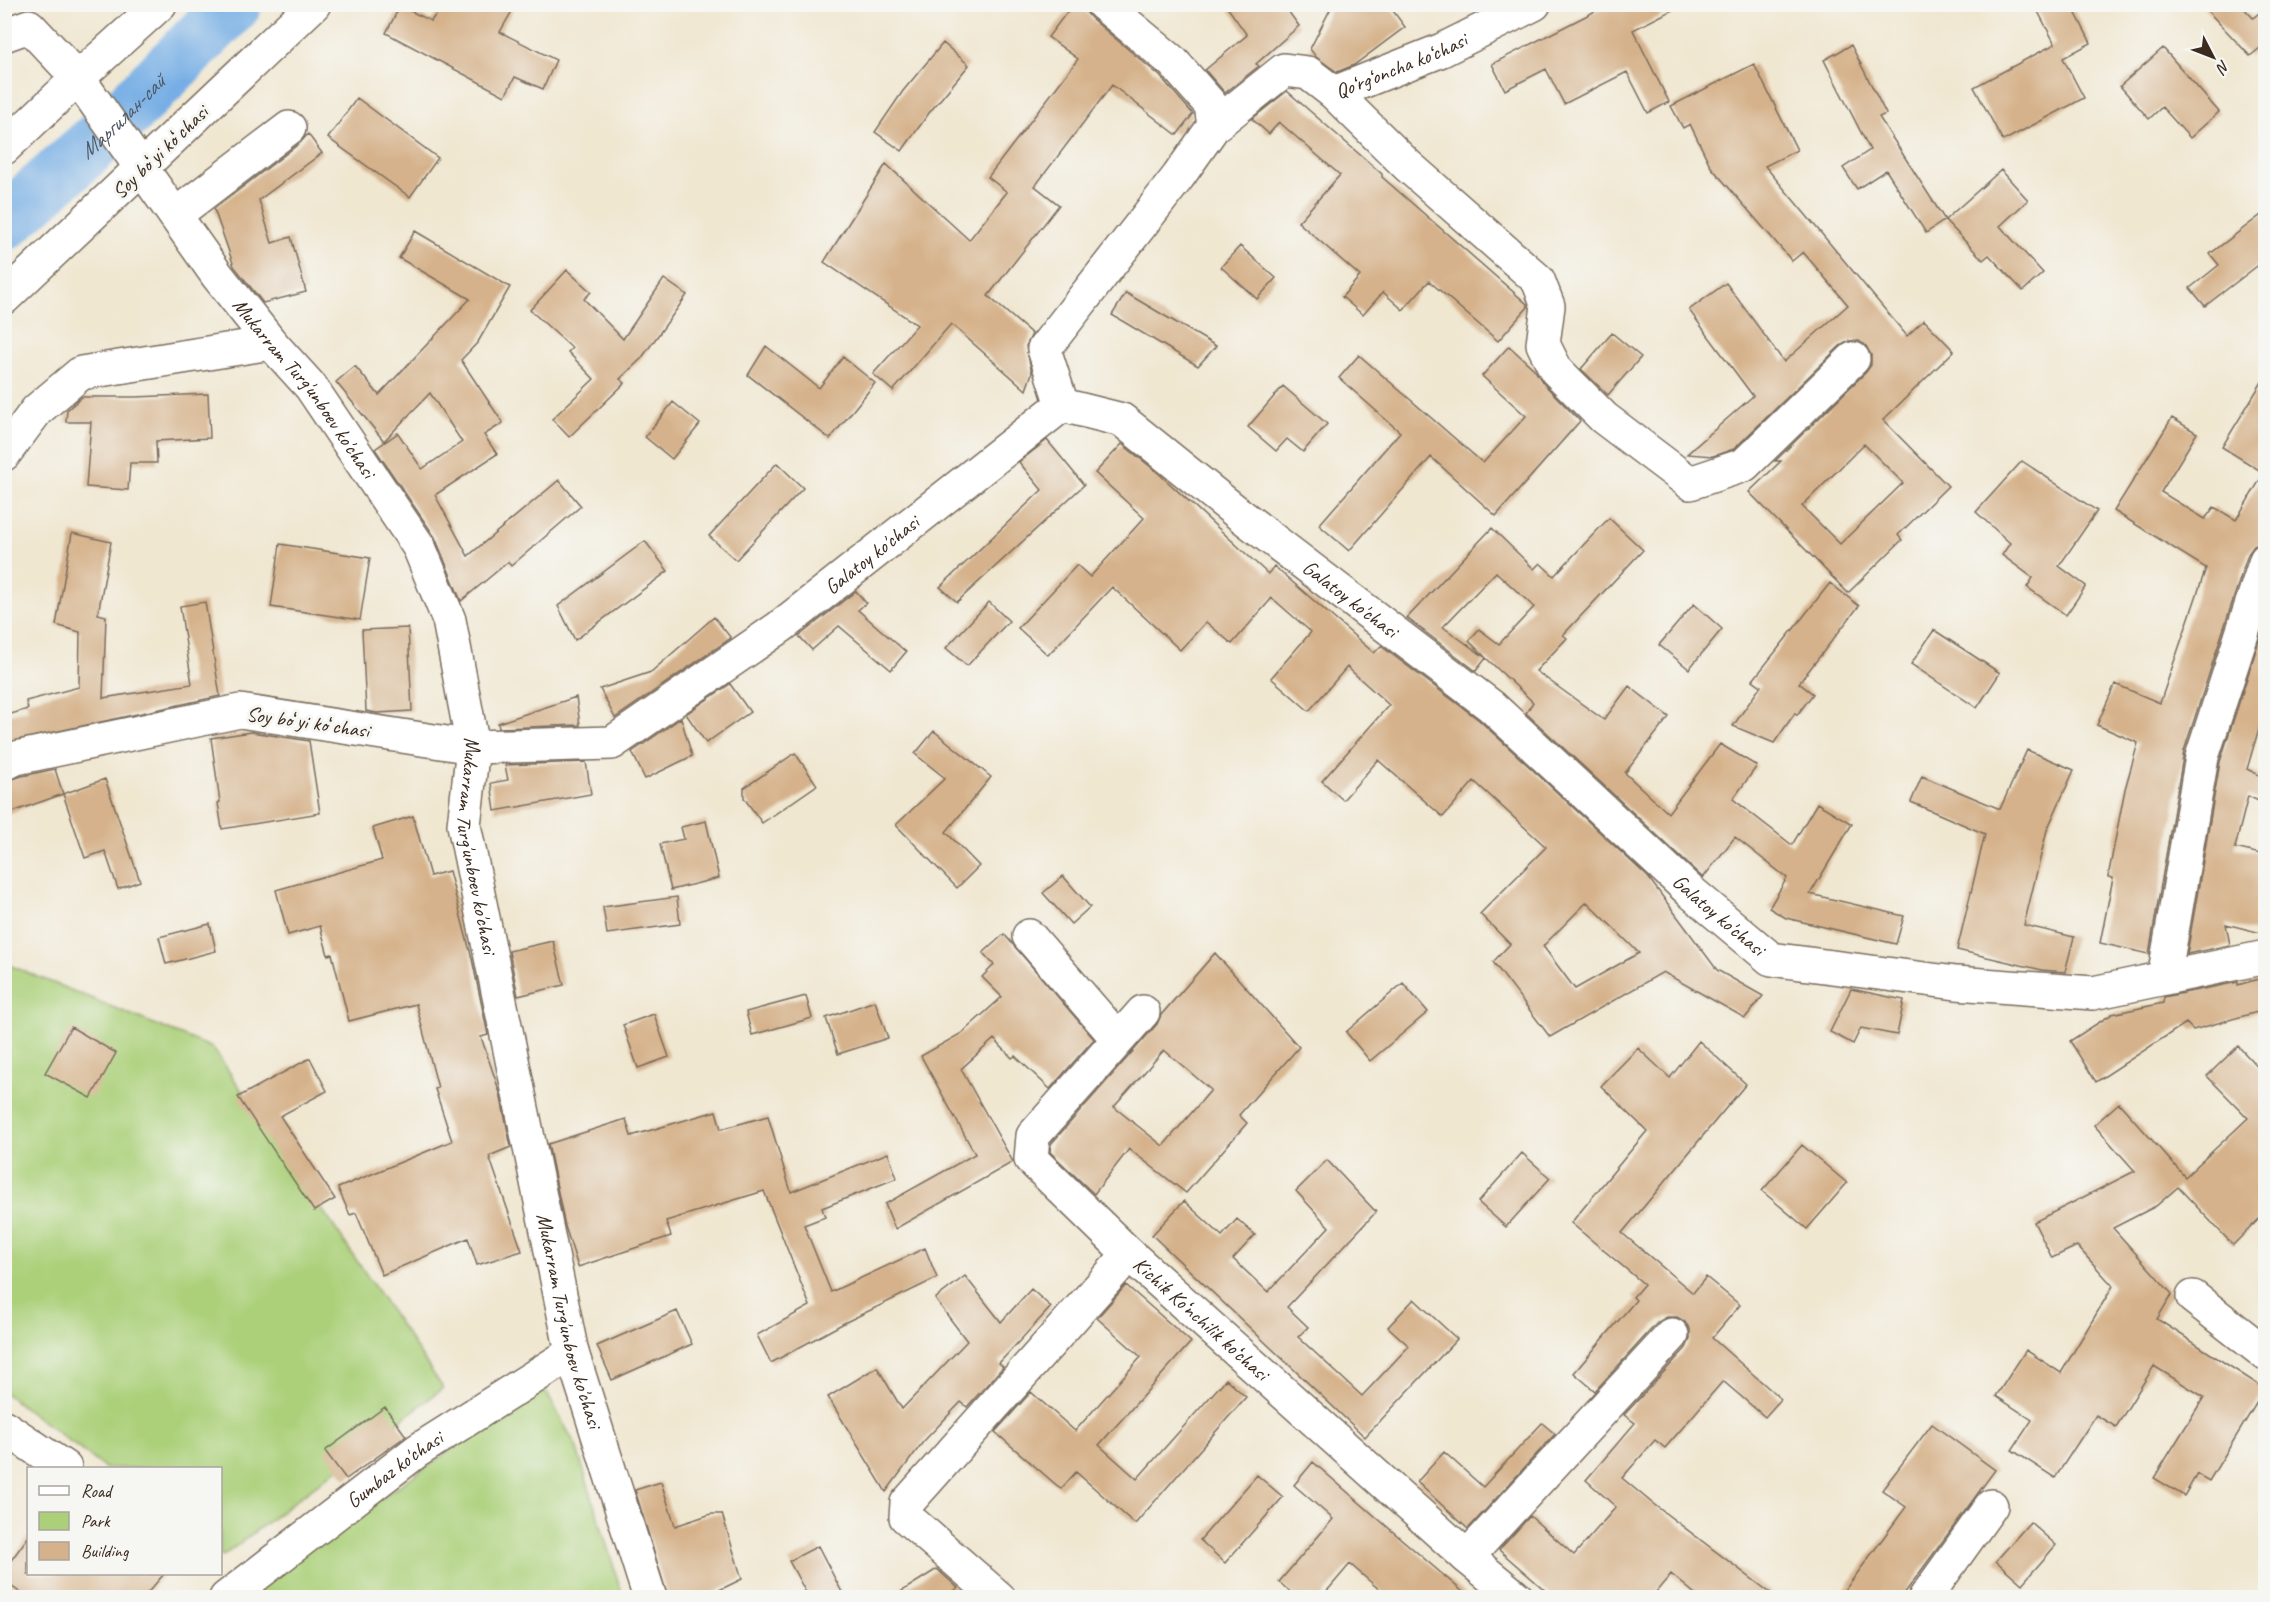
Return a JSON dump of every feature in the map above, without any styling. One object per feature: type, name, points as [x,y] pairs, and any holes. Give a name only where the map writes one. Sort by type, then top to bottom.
[{"type":"street","points":[[4,148],[160,4]]},
{"type":"street","name":"Soy boʻyi koʻchasi","points":[[4,298],[314,4]]},
{"type":"street","points":[[1103,4],[1173,62],[1211,105],[1214,126]]},
{"type":"street","name":"Qo‘rg‘oncha ko‘chasi","points":[[1062,405],[1044,349],[1178,177],[1214,126],[1284,70],[1308,73],[1334,93],[1442,50],[1534,4]]},
{"type":"street","name":"Mukarram Turg'unboev ko'chasi","points":[[24,22],[78,78],[217,275],[271,343],[311,387],[419,546],[449,620],[473,747],[464,825],[572,1353],[650,1598]]},
{"type":"street","points":[[1334,93],[1407,165],[1538,280],[1548,306],[1543,344],[1556,370],[1604,418],[1690,483],[1744,465],[1853,358]]},
{"type":"street","points":[[175,215],[289,128]]},
{"type":"street","points":[[4,454],[37,410],[81,373],[271,343]]},
{"type":"street","name":"Galatoy ko'chasi","points":[[473,747],[612,744],[780,627],[1062,405],[1122,420],[1239,514],[1491,706],[1691,892],[1771,959],[1956,983],[2093,993],[2265,957]]},
{"type":"street","points":[[2164,978],[2202,757],[2265,560]]},
{"type":"street","name":"Soy boʻyi koʻchasi","points":[[4,765],[16,758],[240,711],[473,747]]},
{"type":"street","points":[[1029,936],[1118,1039]]},
{"type":"street","name":"Kichik Ko‘nchilik ko‘chasi","points":[[1143,1012],[1033,1136],[1031,1160],[1129,1254],[1467,1557],[1517,1598]]},
{"type":"street","points":[[999,1598],[906,1517],[907,1503],[1129,1254]]},
{"type":"street","points":[[2193,1297],[2265,1354]]},
{"type":"street","points":[[1467,1557],[1672,1335]]},
{"type":"street","name":"Gumbaz ko'chasi","points":[[227,1586],[417,1450],[572,1353]]},
{"type":"street","points":[[4,1427],[64,1467]]},
{"type":"street","points":[[1925,1598],[1991,1506]]},
{"type":"green space","points":[[4,963],[213,1048],[443,1388],[223,1556],[222,1467],[104,1467],[5,1393]]},
{"type":"green space","points":[[543,1386],[576,1446],[623,1597],[252,1598],[298,1556]]},
{"type":"building","points":[[444,4],[516,4],[500,32],[556,60],[543,89],[515,77],[505,96],[386,33],[400,6],[431,21]]},
{"type":"building","points":[[1073,4],[1086,12],[1160,76],[1193,114],[1177,135],[1112,85],[1035,186],[1059,205],[988,296],[1032,334],[1026,346],[1032,373],[1026,390],[951,324],[893,391],[873,374],[917,325],[824,262],[886,164],[969,240],[1007,192],[988,177],[1078,59],[1048,37]]},
{"type":"building","points":[[1225,4],[1283,4],[1299,26],[1256,64],[1259,66],[1225,93],[1205,70],[1247,35]]},
{"type":"building","points":[[1333,4],[1388,4],[1405,27],[1354,65],[1337,72],[1316,57],[1310,49]]},
{"type":"building","points":[[1609,4],[1684,4],[1633,30],[1669,102],[1648,113],[1627,72],[1564,104],[1546,69],[1505,90],[1492,64]]},
{"type":"building","points":[[2034,4],[2071,4],[2091,43],[2063,58],[2084,98],[2003,141],[1974,87],[2055,44]]},
{"type":"building","points":[[2201,4],[2240,4],[2253,18],[2265,8],[2265,44],[2250,56]]},
{"type":"building","points":[[943,43],[969,65],[929,113],[902,151],[875,132],[903,91]]},
{"type":"building","points":[[1851,45],[1886,114],[1879,117],[1945,220],[1926,233],[1886,170],[1857,189],[1843,168],[1870,150],[1824,60]]},
{"type":"building","points":[[2163,48],[2219,112],[2190,138],[2162,107],[2149,119],[2120,86]]},
{"type":"building","points":[[1754,64],[1797,150],[1765,166],[1907,336],[1924,320],[1954,351],[1883,420],[1948,486],[1898,535],[1902,540],[1848,593],[1749,492],[1781,461],[1775,461],[1866,372],[1871,365],[1871,355],[1866,346],[1859,341],[1849,341],[1840,346],[1734,449],[1713,456],[1687,454],[1753,396],[1689,310],[1726,283],[1784,362],[1848,305],[1803,252],[1792,261],[1711,167],[1690,124],[1683,128],[1671,106]],"holes":[[[1864,444],[1903,483],[1840,544],[1802,506]]]},
{"type":"building","points":[[1287,91],[1527,304],[1528,307],[1498,341],[1429,281],[1403,310],[1383,292],[1363,315],[1342,297],[1360,276],[1298,222],[1340,175],[1279,122],[1269,134],[1252,119]]},
{"type":"building","points":[[357,98],[438,158],[410,197],[328,138]]},
{"type":"building","points":[[308,134],[322,153],[259,200],[272,243],[291,237],[306,292],[263,303],[234,266],[214,209],[300,143]]},
{"type":"building","points":[[2001,170],[2028,200],[2000,226],[2043,273],[2023,291],[1989,255],[1983,260],[1945,220]]},
{"type":"building","points":[[2265,212],[2265,260],[2205,306],[2190,288],[2219,265],[2210,254]]},
{"type":"building","points":[[415,231],[510,287],[478,342],[461,360],[503,423],[484,435],[497,454],[435,495],[468,556],[559,480],[581,506],[511,566],[508,562],[461,601],[435,537],[375,449],[398,433],[422,469],[462,442],[430,393],[384,441],[336,382],[355,366],[379,395],[470,299],[399,258]]},
{"type":"building","points":[[1240,246],[1276,278],[1257,299],[1221,267]]},
{"type":"building","points":[[567,270],[591,292],[584,299],[623,339],[664,279],[687,295],[641,359],[620,379],[625,383],[569,437],[552,419],[594,379],[568,352],[572,348],[530,310]]},
{"type":"building","points":[[1126,293],[1216,346],[1198,366],[1112,315]]},
{"type":"building","points":[[1612,333],[1641,357],[1608,395],[1581,369]]},
{"type":"building","points":[[766,346],[819,388],[843,357],[875,383],[830,439],[748,375]]},
{"type":"building","points":[[1509,346],[1534,369],[1543,383],[1580,421],[1496,516],[1431,457],[1349,551],[1319,525],[1400,432],[1339,378],[1359,355],[1483,463],[1526,416],[1482,376]]},
{"type":"building","points":[[2265,377],[2265,542],[2254,546],[2248,554],[2184,751],[2149,954],[2100,943],[2113,878],[2108,877],[2125,789],[2138,743],[2097,725],[2115,684],[2160,703],[2206,568],[2114,511],[2172,418],[2197,433],[2161,492],[2205,519],[2214,507],[2236,520],[2264,473],[2222,447]]},
{"type":"building","points":[[1283,386],[1327,424],[1303,452],[1287,439],[1276,451],[1248,427]]},
{"type":"building","points":[[208,394],[210,438],[156,441],[157,463],[130,463],[128,490],[86,487],[91,422],[66,422],[67,410],[82,397]]},
{"type":"building","points":[[673,402],[700,424],[672,459],[645,437]]},
{"type":"building","points":[[1047,440],[1084,485],[957,602],[940,587],[1042,490],[1019,462]]},
{"type":"building","points":[[1122,444],[1156,471],[1268,574],[1274,566],[1374,653],[1381,646],[1479,720],[1648,877],[1717,970],[1763,996],[1745,1018],[1663,972],[1550,1037],[1493,962],[1510,944],[1480,914],[1546,847],[1474,781],[1443,817],[1378,760],[1343,800],[1322,781],[1389,705],[1347,667],[1309,711],[1271,678],[1311,632],[1272,598],[1232,644],[1206,622],[1180,650],[1112,587],[1048,655],[1018,628],[1077,565],[1090,577],[1144,518],[1095,473]],"holes":[[[1587,902],[1639,953],[1575,989],[1543,946]]]},
{"type":"building","points":[[2022,461],[2097,511],[2059,566],[2086,586],[2066,615],[2027,587],[2033,578],[2002,555],[2010,543],[1976,512]]},
{"type":"building","points":[[777,463],[803,488],[736,560],[709,536]]},
{"type":"building","points":[[1609,518],[1643,550],[1563,635],[1567,638],[1536,671],[1604,720],[1629,686],[1669,717],[1625,773],[1668,813],[1720,744],[1757,766],[1733,799],[1792,845],[1817,803],[1852,824],[1810,894],[1904,916],[1896,944],[1786,918],[1769,908],[1787,878],[1735,837],[1703,878],[1526,713],[1533,702],[1486,658],[1476,671],[1407,618],[1492,528],[1534,569],[1540,563],[1554,576]],"holes":[[[1496,572],[1534,607],[1499,644],[1479,629],[1469,641],[1486,658],[1443,627]]]},
{"type":"building","points":[[72,533],[111,542],[98,614],[106,616],[103,698],[192,684],[180,606],[205,602],[220,696],[4,743],[4,716],[28,709],[26,701],[79,687],[80,632],[56,625]]},
{"type":"building","points":[[645,541],[668,571],[575,640],[558,606]]},
{"type":"building","points":[[280,544],[370,558],[360,620],[271,607]]},
{"type":"building","points":[[1830,583],[1859,606],[1799,683],[1813,694],[1797,715],[1795,713],[1774,743],[1733,726],[1761,686],[1753,680]]},
{"type":"building","points":[[856,591],[866,603],[858,610],[906,652],[891,670],[839,626],[812,650],[799,636]]},
{"type":"building","points":[[989,602],[1009,621],[967,666],[946,648]]},
{"type":"building","points":[[1694,604],[1722,629],[1689,669],[1659,645]]},
{"type":"building","points":[[714,617],[731,638],[615,718],[600,689],[651,672]]},
{"type":"building","points":[[2265,622],[2265,708],[2247,769],[2265,778],[2265,804],[2248,796],[2235,848],[2265,855],[2265,934],[2226,924],[2230,945],[2187,954],[2220,762]]},
{"type":"building","points":[[408,628],[412,711],[377,713],[366,711],[362,630]]},
{"type":"building","points":[[1934,630],[2000,673],[1977,708],[1911,664]]},
{"type":"building","points":[[730,684],[750,712],[706,743],[686,714]]},
{"type":"building","points":[[576,697],[580,725],[499,728],[498,723]]},
{"type":"building","points":[[681,718],[692,756],[645,779],[632,752]]},
{"type":"building","points":[[934,731],[991,777],[946,832],[979,866],[957,888],[896,825],[945,778],[915,754]]},
{"type":"building","points":[[251,732],[309,741],[320,813],[222,829],[211,738]]},
{"type":"building","points":[[2027,750],[2074,770],[2047,830],[2024,925],[2074,937],[2065,972],[2042,970],[1957,950],[1985,834],[1911,802],[1922,776],[2000,809]]},
{"type":"building","points":[[795,753],[817,785],[762,823],[744,798],[744,788]]},
{"type":"building","points":[[586,762],[591,794],[495,811],[491,783],[508,780],[505,765]]},
{"type":"building","points":[[55,769],[63,794],[4,815],[4,782]]},
{"type":"building","points":[[105,779],[140,881],[118,889],[105,851],[85,858],[63,794]]},
{"type":"building","points":[[413,816],[430,876],[449,871],[472,959],[488,1035],[481,1037],[500,1093],[511,1147],[489,1156],[522,1251],[477,1265],[468,1238],[382,1275],[356,1213],[350,1215],[338,1188],[452,1141],[435,1089],[438,1088],[416,1004],[349,1021],[332,954],[328,955],[320,926],[288,935],[276,890],[382,860],[373,828]]},
{"type":"building","points":[[706,821],[719,878],[671,890],[660,844],[684,839],[681,827]]},
{"type":"building","points":[[1063,876],[1090,907],[1071,924],[1043,893]]},
{"type":"building","points":[[677,897],[680,924],[607,934],[603,907]]},
{"type":"building","points":[[210,924],[216,951],[166,964],[159,937]]},
{"type":"building","points":[[1004,934],[1094,1039],[1050,1089],[1015,1056],[1012,1058],[994,1039],[961,1069],[1013,1162],[895,1229],[885,1204],[975,1154],[921,1056],[962,1033],[1002,997],[982,977],[994,965],[983,953]]},
{"type":"building","points":[[553,941],[564,985],[518,996],[509,951]]},
{"type":"building","points":[[1215,953],[1299,1047],[1239,1115],[1247,1123],[1186,1193],[1129,1149],[1094,1194],[1050,1152],[1051,1144],[1157,1024],[1161,1015]],"holes":[[[1164,1050],[1211,1090],[1163,1146],[1114,1107]]]},
{"type":"building","points":[[2265,977],[2265,1010],[2193,1030],[2186,1023],[2096,1082],[2070,1041],[2112,1014],[2163,1003],[2164,997],[2238,982],[2238,985]]},
{"type":"building","points":[[1403,983],[1428,1012],[1370,1061],[1346,1032]]},
{"type":"building","points":[[1851,989],[1904,1000],[1897,1035],[1861,1028],[1853,1044],[1830,1032]]},
{"type":"building","points":[[806,996],[812,1018],[752,1035],[746,1012]]},
{"type":"building","points":[[875,1001],[888,1038],[838,1054],[826,1018]]},
{"type":"building","points":[[654,1014],[669,1057],[638,1068],[623,1025]]},
{"type":"building","points":[[71,1027],[116,1053],[91,1098],[45,1073]]},
{"type":"building","points":[[1699,1041],[1746,1084],[1622,1233],[1693,1293],[1706,1277],[1740,1305],[1712,1338],[1781,1399],[1765,1417],[1723,1381],[1665,1448],[1655,1440],[1622,1478],[1777,1598],[1700,1598],[1671,1574],[1651,1598],[1554,1598],[1499,1550],[1530,1516],[1574,1555],[1616,1507],[1586,1480],[1635,1423],[1624,1415],[1686,1348],[1690,1339],[1690,1329],[1684,1321],[1677,1317],[1667,1317],[1658,1322],[1595,1391],[1574,1373],[1636,1300],[1633,1297],[1644,1284],[1571,1223],[1647,1131],[1601,1086],[1638,1048],[1670,1078]]},
{"type":"building","points":[[2238,1046],[2265,1075],[2265,1213],[2233,1245],[2178,1187],[2156,1206],[2113,1228],[2172,1294],[2157,1319],[2265,1389],[2209,1481],[2197,1474],[2184,1496],[2154,1478],[2204,1397],[2154,1366],[2116,1427],[2096,1415],[2055,1478],[2012,1450],[2032,1420],[1996,1396],[2026,1350],[2061,1373],[2113,1286],[2077,1246],[2052,1258],[2034,1222],[2135,1171],[2094,1125],[2119,1103],[2185,1177],[2248,1118],[2207,1076]]},
{"type":"building","points":[[310,1058],[327,1091],[280,1116],[335,1199],[314,1211],[238,1097]]},
{"type":"building","points":[[716,1111],[721,1129],[768,1116],[791,1192],[888,1153],[897,1178],[822,1208],[825,1217],[804,1225],[831,1292],[925,1248],[937,1278],[844,1323],[771,1363],[757,1335],[810,1306],[764,1191],[666,1221],[671,1236],[578,1267],[565,1226],[548,1144],[626,1119],[631,1136]]},
{"type":"building","points":[[1802,1145],[1847,1183],[1807,1229],[1762,1191]]},
{"type":"building","points":[[1522,1153],[1550,1178],[1506,1227],[1478,1202]]},
{"type":"building","points":[[1327,1160],[1376,1212],[1287,1307],[1308,1327],[1298,1337],[1362,1396],[1409,1346],[1388,1327],[1414,1299],[1457,1339],[1365,1437],[1152,1235],[1184,1201],[1222,1236],[1237,1219],[1255,1235],[1233,1259],[1268,1292],[1329,1227],[1296,1191]]},
{"type":"building","points":[[965,1276],[1001,1322],[1031,1289],[1051,1307],[999,1363],[1003,1367],[967,1407],[961,1402],[923,1442],[886,1492],[828,1397],[877,1367],[902,1409],[967,1341],[935,1299]]},
{"type":"building","points":[[1126,1285],[1191,1342],[1099,1445],[1137,1479],[1226,1379],[1246,1397],[1135,1524],[1076,1472],[1061,1489],[995,1432],[1031,1392],[1075,1431],[1141,1357],[1097,1318]]},
{"type":"building","points":[[677,1311],[692,1344],[612,1380],[597,1346]]},
{"type":"building","points":[[385,1407],[406,1436],[346,1479],[325,1451]]},
{"type":"building","points":[[1542,1423],[1555,1434],[1468,1529],[1417,1482],[1444,1452],[1483,1487]]},
{"type":"building","points":[[1932,1424],[1995,1470],[1901,1598],[1839,1598],[1906,1507],[1882,1490]]},
{"type":"building","points":[[1313,1462],[1470,1598],[1389,1598],[1350,1564],[1321,1598],[1297,1598],[1279,1582],[1333,1519],[1294,1485]]},
{"type":"building","points":[[1257,1475],[1283,1497],[1225,1563],[1200,1540]]},
{"type":"building","points":[[661,1482],[675,1526],[711,1514],[722,1514],[742,1579],[703,1598],[668,1598],[635,1490]]},
{"type":"building","points":[[2030,1522],[2056,1545],[2022,1584],[1996,1561]]},
{"type":"building","points":[[27,1538],[27,1575],[163,1575],[143,1598],[28,1598],[4,1581],[4,1570]]},
{"type":"building","points":[[818,1546],[845,1598],[809,1598],[789,1561]]},
{"type":"building","points":[[937,1569],[958,1588],[943,1598],[891,1598]]},
{"type":"waterway","name":"Маргилан-сай","points":[[4,223],[110,129],[234,4]]}]
